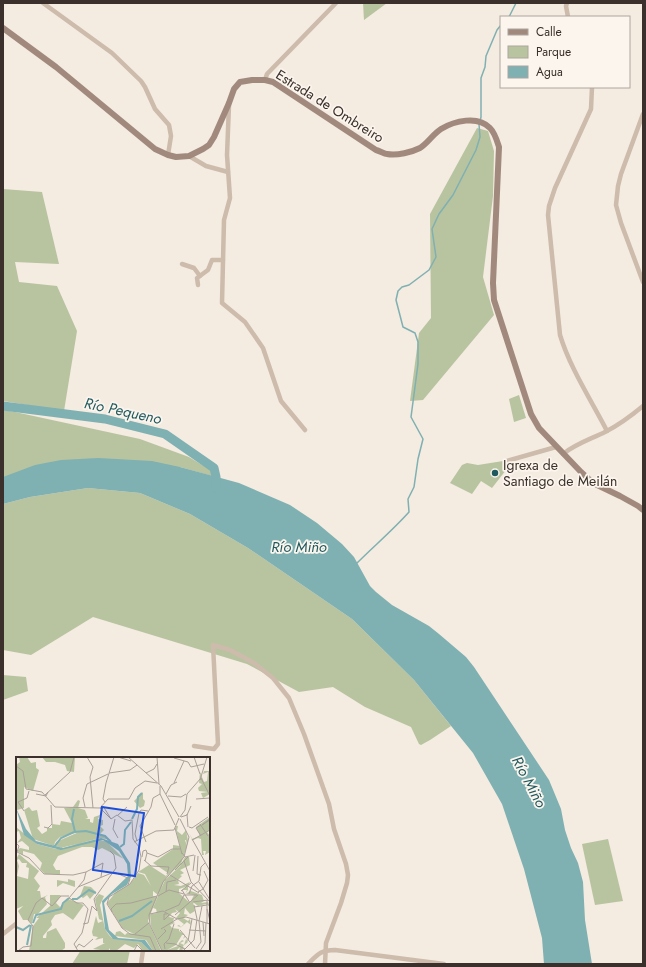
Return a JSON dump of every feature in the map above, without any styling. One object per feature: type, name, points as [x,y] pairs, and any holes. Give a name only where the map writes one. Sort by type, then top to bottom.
[{"type":"street","points":[[3,28],[56,67],[155,149],[168,156],[171,136],[169,125],[155,109],[145,87],[112,53],[42,3]]},
{"type":"street","points":[[265,80],[267,74],[336,3]]},
{"type":"street","points":[[566,3],[568,16]]},
{"type":"street","name":"Estrada de Ombreiro","points":[[168,156],[189,156],[209,145],[214,137],[234,89],[240,82],[252,80],[265,80],[273,82],[376,150],[386,154],[396,155],[420,148],[440,130],[449,125],[460,122],[470,120],[481,122],[490,128],[496,136],[499,148],[494,300],[531,414],[539,428],[562,454],[593,483],[620,496],[643,510]]},
{"type":"street","points":[[592,88],[591,109],[555,188],[549,206],[548,215],[560,335],[578,377],[607,431]]},
{"type":"street","points":[[229,103],[227,155],[230,198],[224,220],[222,303],[245,322],[263,348],[281,401],[305,430]]},
{"type":"street","points":[[643,114],[621,174],[616,205],[621,223],[643,282]]},
{"type":"street","points":[[189,156],[206,166],[228,172]]},
{"type":"street","points":[[198,286],[197,278],[208,270],[212,260],[223,260]]},
{"type":"street","points":[[182,264],[194,268],[200,276]]},
{"type":"street","points":[[562,454],[627,420],[643,406]]},
{"type":"street","points":[[507,461],[556,447]]},
{"type":"street","points":[[194,746],[214,749],[218,744],[213,645],[230,650],[254,663],[273,678],[289,698],[304,734],[329,804],[334,829],[346,864],[348,875],[341,903],[326,943],[325,964]]},
{"type":"street","points":[[3,934],[16,924]]},
{"type":"street","points":[[308,964],[318,954],[326,950],[444,964]]},
{"type":"street","points":[[141,964],[143,951]]},
{"type":"green space","points":[[363,3],[387,3],[364,20]]},
{"type":"green space","points":[[477,128],[488,131],[494,151],[493,196],[483,277],[494,315],[423,400],[410,401],[419,333],[431,318],[430,214]]},
{"type":"green space","points":[[3,189],[42,192],[59,264],[15,262],[19,282],[57,286],[77,331],[64,411],[3,401]]},
{"type":"green space","points":[[519,395],[526,418],[514,422],[509,399]]},
{"type":"green space","points":[[3,410],[140,439],[189,457],[212,471],[212,476],[180,467],[3,477]]},
{"type":"green space","points":[[503,461],[505,463],[506,470],[492,488],[481,481],[472,494],[450,483],[462,465],[467,463],[478,465]]},
{"type":"green space","points":[[88,488],[140,493],[190,514],[248,548],[352,619],[414,680],[451,726],[421,745],[419,744],[411,727],[365,707],[333,687],[299,692],[247,664],[93,617],[31,655],[3,650],[3,504],[30,497]]},
{"type":"green space","points":[[3,675],[26,677],[28,691],[3,700]]},
{"type":"green space","points":[[608,839],[623,901],[595,905],[582,844]]},
{"type":"green space","points":[[80,951],[130,951],[127,964],[72,964]]},
{"type":"water","name":"Río Miño","points":[[98,458],[152,461],[180,467],[239,483],[290,505],[317,523],[342,544],[354,557],[370,586],[376,592],[392,605],[429,626],[466,657],[549,780],[561,809],[565,830],[578,863],[583,882],[585,920],[592,964],[544,964],[542,938],[524,869],[502,804],[473,753],[414,680],[352,619],[248,548],[190,514],[140,493],[88,488],[30,497],[3,504],[3,477],[35,465],[61,460]]},
{"type":"waterway","points":[[510,16],[516,3]]},
{"type":"waterway","points":[[480,121],[481,78],[485,67],[486,56],[500,26]]},
{"type":"waterway","points":[[357,563],[409,512],[408,499],[414,487],[418,459],[423,439],[411,417],[418,364],[418,342],[415,333],[403,327],[396,300],[398,291],[402,287],[409,285],[429,270],[436,257],[432,229],[439,214],[453,195],[476,150],[480,137],[479,124]]},
{"type":"waterway","name":"Río Pequeno","points":[[3,406],[105,419],[165,434],[214,468],[216,488]]},
{"type":"place","name":"Igrexa de Santiago de Meilán","points":[[495,473]]}]
